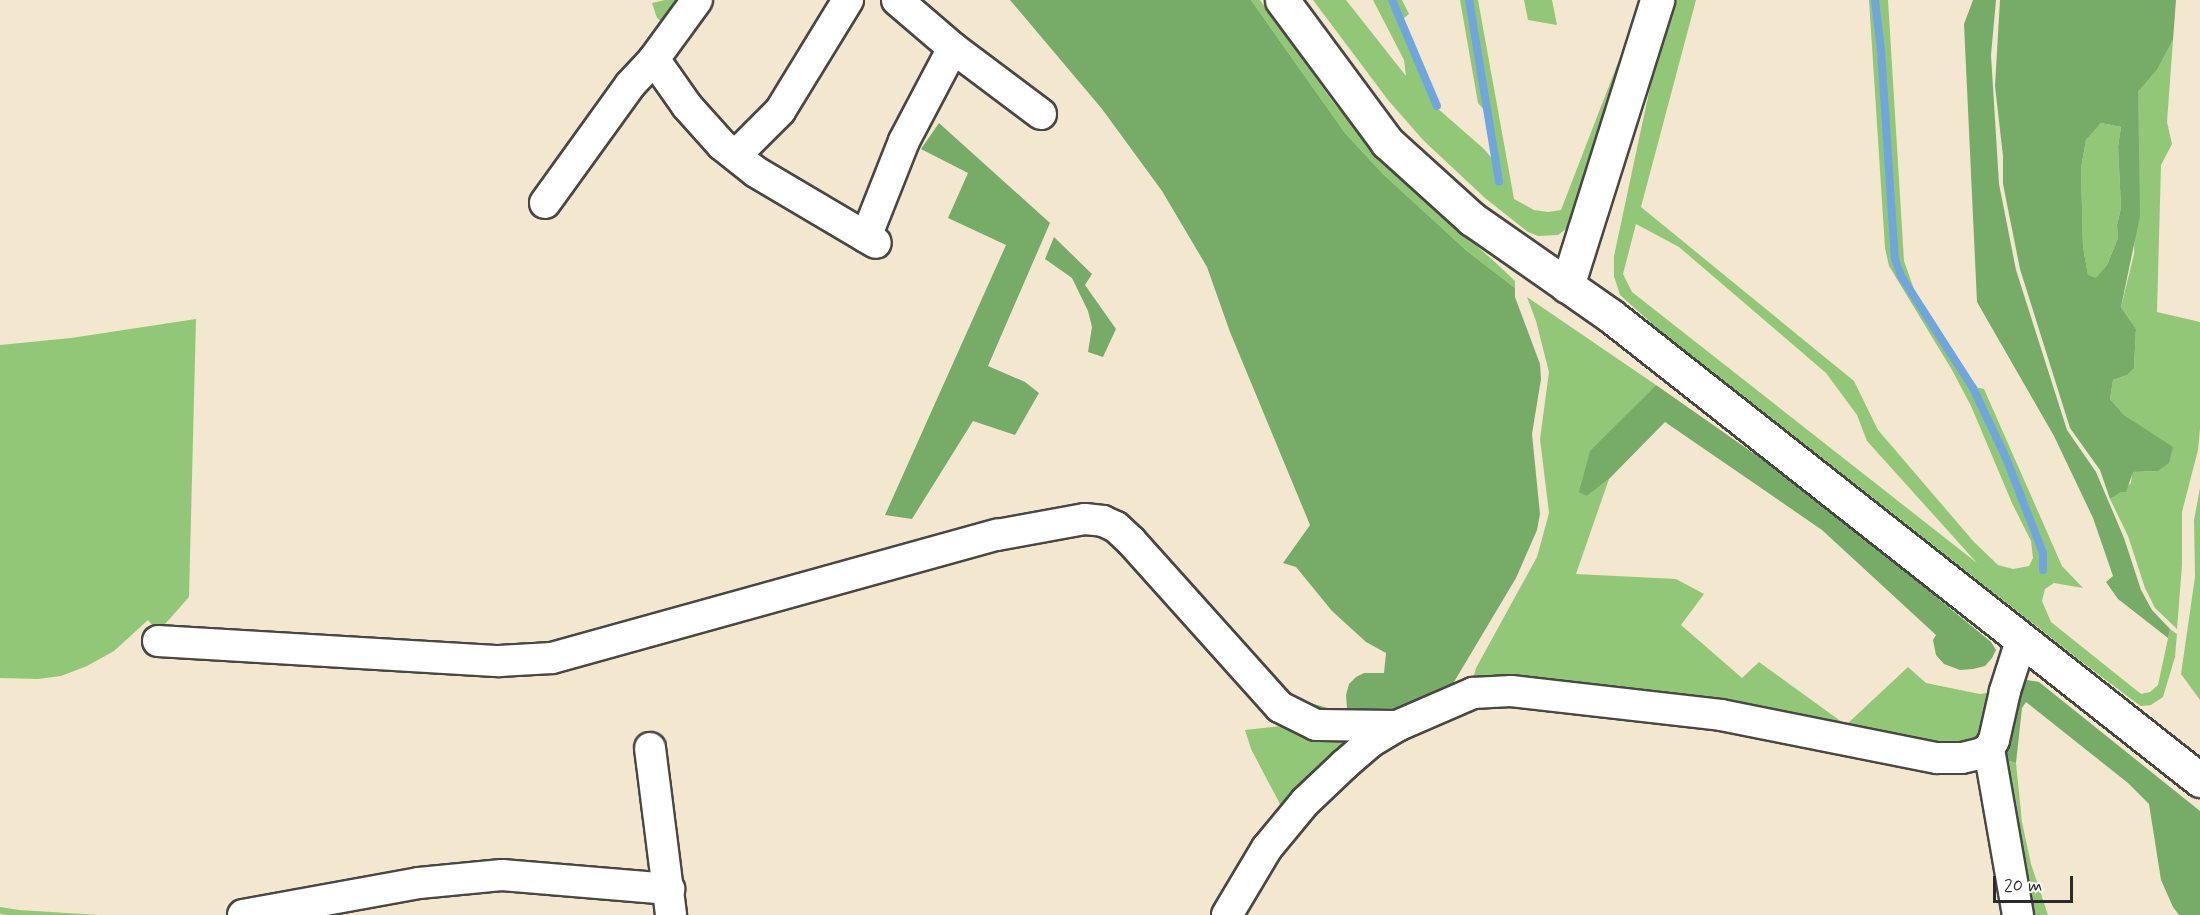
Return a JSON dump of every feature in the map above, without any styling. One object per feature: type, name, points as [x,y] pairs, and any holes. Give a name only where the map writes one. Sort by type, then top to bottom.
[{"type":"main road","points":[[1282,0],[1369,121],[1405,160],[1472,219],[1611,316],[2200,780]]},
{"type":"main road","points":[[1566,286],[1656,0]]},
{"type":"street","points":[[545,203],[630,86],[654,59],[697,0]]},
{"type":"street","points":[[737,154],[780,111],[848,0]]},
{"type":"street","points":[[897,0],[953,48],[1041,114]]},
{"type":"street","points":[[654,59],[687,106],[722,145],[737,154],[756,172],[871,240],[904,141],[953,48]]},
{"type":"street","points":[[158,641],[488,660],[552,658],[997,535],[1085,519],[1103,521],[1116,527],[1131,541],[1280,707],[1316,725],[1397,726]]},
{"type":"street","points":[[1227,915],[1267,848],[1305,802],[1369,743],[1397,726],[1473,693],[1511,691],[1721,715],[1937,758],[1962,758],[1980,754],[1989,749],[1994,740],[2005,692],[2021,641]]},
{"type":"street","points":[[243,915],[419,883],[502,875],[670,902],[650,748]]},
{"type":"street","points":[[1989,749],[2018,915]]},
{"type":"green space","points":[[665,0],[689,0],[667,26],[657,18],[652,3]]},
{"type":"green space","points":[[1010,0],[1251,0],[1345,133],[1383,174],[1467,251],[1515,288],[1515,297],[1540,364],[1541,379],[1532,434],[1540,514],[1537,530],[1516,578],[1451,687],[1412,713],[1313,717],[1235,649],[1246,643],[1285,689],[1299,700],[1328,708],[1347,709],[1346,695],[1349,684],[1364,673],[1384,673],[1386,653],[1366,642],[1332,611],[1296,567],[1283,563],[1310,525],[1230,332],[1207,267],[1162,191],[1102,109]]},
{"type":"green space","points":[[1251,0],[1260,0],[1333,102],[1384,164],[1496,263],[1515,281],[1515,288],[1467,251],[1383,174],[1345,133]]},
{"type":"green space","points":[[1313,0],[1346,0],[1406,76],[1404,60],[1373,0],[1390,0],[1436,107],[1484,149],[1494,161],[1498,184],[1501,180],[1472,0],[1478,0],[1514,199],[1534,210],[1548,212],[1561,210],[1629,34],[1570,226],[1558,235],[1538,236],[1528,232],[1485,198],[1424,141],[1388,100]]},
{"type":"green space","points":[[1393,0],[1402,0],[1409,14],[1403,19]]},
{"type":"green space","points":[[1460,0],[1467,0],[1485,111],[1478,103]]},
{"type":"green space","points":[[1524,0],[1552,0],[1557,25],[1528,20]]},
{"type":"green space","points":[[1677,0],[1696,0],[1641,207],[1854,381],[1878,430],[1974,542],[1998,565],[2013,569],[2029,566],[2033,558],[2031,541],[2012,503],[1971,406],[1889,266],[1885,248],[1869,0],[1873,0],[1891,209],[1890,233],[1893,260],[1899,276],[1972,389],[2004,458],[2041,554],[2041,570],[2045,570],[2045,553],[2008,457],[1975,387],[1984,389],[2062,566],[2083,588],[2054,583],[2045,589],[2042,601],[2051,622],[2141,694],[2150,692],[2158,685],[2170,629],[2177,634],[2175,657],[2163,697],[2151,705],[2141,706],[2135,702],[1658,329],[1620,295],[1614,276],[1614,256],[1652,78]],"holes":[[[1636,224],[1679,247],[1826,373],[1857,415],[1867,441],[1977,563],[1632,292],[1623,274]]]},
{"type":"green space","points":[[1877,0],[1888,0],[1904,261],[1915,292],[1902,275],[1896,259]]},
{"type":"green space","points":[[1973,0],[1996,0],[1991,55],[1999,184],[2016,270],[2067,430],[2096,472],[2124,538],[2141,590],[2152,610],[2170,629],[2168,638],[2118,599],[2106,582],[2113,576],[2093,518],[2054,436],[1977,302],[1964,24]]},
{"type":"green space","points":[[2000,0],[2176,0],[2173,40],[2157,70],[2138,92],[2140,216],[2121,307],[2136,329],[2134,368],[2127,375],[2113,380],[2110,399],[2124,415],[2173,447],[2169,463],[2158,471],[2133,472],[2126,492],[2121,492],[2110,499],[2100,470],[2070,428],[2020,269],[2003,184],[2003,156],[1995,86]],"holes":[[[2101,123],[2121,127],[2118,147],[2121,208],[2117,225],[2118,238],[2107,265],[2096,278],[2088,275],[2083,247],[2081,168],[2086,140]]]},
{"type":"green space","points":[[2173,40],[2167,122],[2172,144],[2161,165],[2157,312],[2200,322],[2200,429],[2198,450],[2182,512],[2182,565],[2177,629],[2155,608],[2145,588],[2128,536],[2110,499],[2131,483],[2132,472],[2158,471],[2143,428],[2124,415],[2110,399],[2113,380],[2127,375],[2134,367],[2136,329],[2121,307],[2134,254],[2138,92],[2157,70]]},
{"type":"green space","points":[[939,123],[1050,223],[988,366],[1025,382],[1039,393],[1015,435],[973,421],[912,519],[885,515],[1006,245],[948,218],[968,173],[921,149]]},
{"type":"green space","points":[[2101,123],[2121,127],[2118,147],[2121,208],[2117,225],[2118,238],[2107,265],[2096,279],[2088,276],[2083,247],[2081,168],[2086,140]]},
{"type":"green space","points":[[1054,237],[1092,274],[1085,285],[1116,329],[1103,357],[1088,352],[1092,327],[1088,311],[1072,278],[1045,259]]},
{"type":"green space","points":[[1527,297],[1656,385],[1590,452],[1587,496],[1609,479],[1576,574],[1676,579],[1704,594],[1681,625],[1742,678],[1759,662],[1846,725],[1908,667],[1926,683],[1980,694],[1999,691],[1975,748],[1470,690],[1476,668],[1537,557],[1549,513],[1540,439],[1549,372],[1536,321]]},
{"type":"green space","points":[[196,319],[189,597],[158,632],[148,620],[114,651],[87,666],[61,676],[38,679],[0,678],[0,345],[71,338]]},
{"type":"green space","points":[[1656,385],[1809,492],[1991,642],[1996,650],[1992,658],[1985,666],[1973,669],[1960,670],[1944,664],[1936,655],[1933,640],[1936,635],[1822,530],[1665,422],[1609,479],[1587,496],[1579,492],[1590,451]]},
{"type":"green space","points":[[2200,488],[2200,700],[2181,674],[2195,577],[2194,520]]},
{"type":"green space","points":[[2027,680],[2039,682],[2200,811],[2200,915],[2179,915],[2173,907],[2161,880],[2149,804],[2128,783],[2026,702],[2022,708],[2016,763],[2003,759],[2019,684]]},
{"type":"green space","points":[[1281,726],[1309,728],[1365,740],[1260,836],[1281,806],[1251,749],[1245,730]]},
{"type":"green space","points":[[2003,759],[2016,763],[2022,822],[2031,864],[2048,915],[2030,915]]},
{"type":"green space","points":[[0,907],[99,915],[7,915],[0,914]]},
{"type":"waterway","points":[[1392,0],[1437,106]]},
{"type":"waterway","points":[[1469,0],[1499,182]]},
{"type":"waterway","points":[[1875,0],[1881,50],[1895,259],[1901,276],[1973,388],[2006,458],[2043,553],[2043,570]]}]
